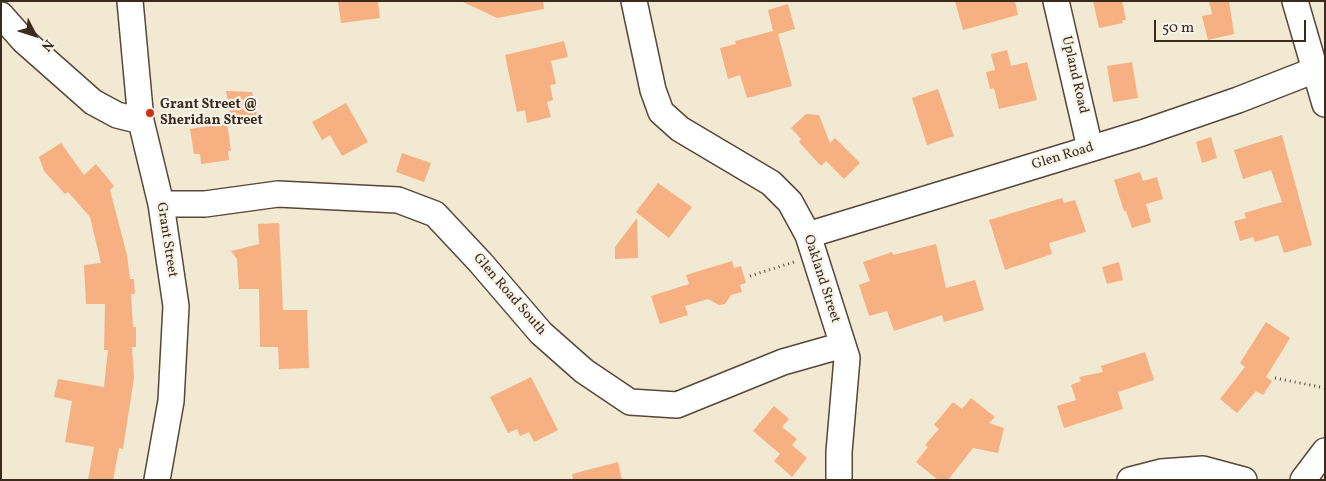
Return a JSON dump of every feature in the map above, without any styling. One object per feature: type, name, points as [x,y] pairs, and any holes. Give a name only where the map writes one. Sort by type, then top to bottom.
[{"type":"street","name":"Grant Street","points":[[130,1],[140,121],[161,204],[176,306],[171,401],[157,480]]},
{"type":"street","name":"Oakland Street","points":[[634,1],[653,90],[661,112],[680,129],[771,183],[790,202],[808,235],[846,358],[839,452],[839,480]]},
{"type":"street","name":"Upland Road","points":[[1056,1],[1090,148]]},
{"type":"street","points":[[1295,1],[1325,104]]},
{"type":"street","points":[[1,15],[24,41],[93,102],[117,115],[140,121]]},
{"type":"street","name":"Glen Road","points":[[808,235],[1216,108],[1315,70]]},
{"type":"street","name":"Glen Road South","points":[[161,204],[205,204],[278,194],[398,200],[435,214],[480,262],[541,333],[584,371],[630,402],[677,406],[783,362],[843,345]]},
{"type":"street","points":[[1303,480],[1325,451]]},
{"type":"street","points":[[1130,480],[1166,471],[1203,469],[1244,480]]},
{"type":"path","points":[[750,276],[800,260]]},
{"type":"path","points":[[1275,378],[1325,388]]},
{"type":"building","points":[[338,1],[378,1],[380,18],[341,23]]},
{"type":"building","points":[[461,1],[543,1],[544,9],[497,18]]},
{"type":"building","points":[[955,1],[1015,1],[1018,15],[963,30]]},
{"type":"building","points":[[1093,1],[1122,1],[1126,20],[1122,20],[1123,23],[1099,28]]},
{"type":"building","points":[[1209,1],[1229,1],[1234,34],[1208,40],[1202,16],[1212,14]]},
{"type":"building","points":[[788,4],[795,29],[778,34],[792,86],[747,98],[740,75],[728,79],[720,48],[736,44],[735,41],[773,31],[768,10]]},
{"type":"building","points":[[564,41],[568,57],[551,61],[556,84],[550,85],[553,100],[547,102],[551,117],[527,123],[525,110],[517,112],[505,55]]},
{"type":"building","points":[[1007,50],[1011,66],[1027,62],[1037,100],[999,109],[994,88],[990,89],[986,72],[995,70],[991,54]]},
{"type":"building","points":[[1132,62],[1138,98],[1113,102],[1107,66]]},
{"type":"building","points":[[938,89],[954,136],[927,145],[912,98]]},
{"type":"building","points":[[226,91],[252,92],[258,120],[233,125]]},
{"type":"building","points":[[346,103],[368,142],[342,156],[330,135],[322,140],[312,122]]},
{"type":"building","points":[[806,114],[819,115],[830,143],[835,138],[860,163],[844,179],[826,161],[821,166],[799,142],[801,139],[791,128]]},
{"type":"building","points":[[227,123],[231,151],[228,151],[229,160],[201,164],[200,154],[194,154],[190,129]]},
{"type":"building","points":[[1282,135],[1312,245],[1284,253],[1278,235],[1255,242],[1253,237],[1240,241],[1234,221],[1246,218],[1244,213],[1282,202],[1271,170],[1243,179],[1234,150]]},
{"type":"building","points":[[1211,137],[1217,158],[1202,163],[1196,142]]},
{"type":"building","points":[[61,143],[84,175],[96,164],[114,186],[110,190],[127,255],[130,279],[134,279],[135,294],[131,294],[133,327],[136,327],[136,347],[132,347],[134,378],[123,449],[119,448],[113,480],[88,480],[94,447],[65,442],[72,401],[54,397],[58,379],[104,387],[108,350],[104,350],[105,304],[86,304],[84,265],[101,263],[90,217],[68,192],[65,194],[44,171],[39,157]]},
{"type":"building","points":[[402,153],[431,163],[424,182],[396,172]]},
{"type":"building","points":[[1140,172],[1143,181],[1157,177],[1163,199],[1146,204],[1151,222],[1132,228],[1126,211],[1124,211],[1114,180]]},
{"type":"building","points":[[658,183],[692,207],[669,238],[636,212]]},
{"type":"building","points":[[1062,198],[1064,203],[1075,200],[1086,232],[1049,243],[1052,254],[1005,270],[989,220]]},
{"type":"building","points":[[637,218],[638,258],[615,259],[615,247]]},
{"type":"building","points":[[279,223],[283,310],[307,310],[309,368],[279,369],[278,347],[260,347],[259,289],[239,289],[237,259],[231,251],[259,244],[258,224]]},
{"type":"building","points":[[936,244],[946,288],[975,280],[984,310],[944,322],[942,315],[894,331],[887,311],[869,316],[859,285],[870,281],[863,262],[892,252],[893,255]]},
{"type":"building","points":[[732,261],[734,268],[741,266],[746,283],[740,285],[742,292],[731,295],[725,304],[719,305],[708,299],[685,306],[688,315],[660,324],[651,296],[689,284],[686,275]]},
{"type":"building","points":[[1119,262],[1123,280],[1107,284],[1102,267]]},
{"type":"building","points":[[1266,322],[1290,338],[1266,377],[1272,381],[1263,395],[1256,391],[1237,413],[1220,399],[1245,367],[1240,363]]},
{"type":"building","points":[[1145,352],[1154,380],[1118,392],[1123,409],[1064,428],[1057,406],[1076,400],[1071,385],[1081,381],[1079,377],[1103,372],[1101,366]]},
{"type":"building","points":[[531,377],[558,430],[534,442],[529,432],[520,436],[517,429],[508,433],[490,397]]},
{"type":"building","points":[[971,398],[995,417],[989,423],[1004,428],[998,453],[973,448],[948,480],[938,480],[916,462],[928,447],[925,445],[939,429],[934,425],[953,402],[962,409]]},
{"type":"building","points":[[774,406],[789,419],[782,427],[797,439],[792,445],[807,458],[792,477],[774,461],[780,454],[753,431]]},
{"type":"building","points":[[618,462],[622,480],[573,480],[572,474]]},
{"type":"place","name":"Grant Street @ Sheridan Street","points":[[150,113]]}]
